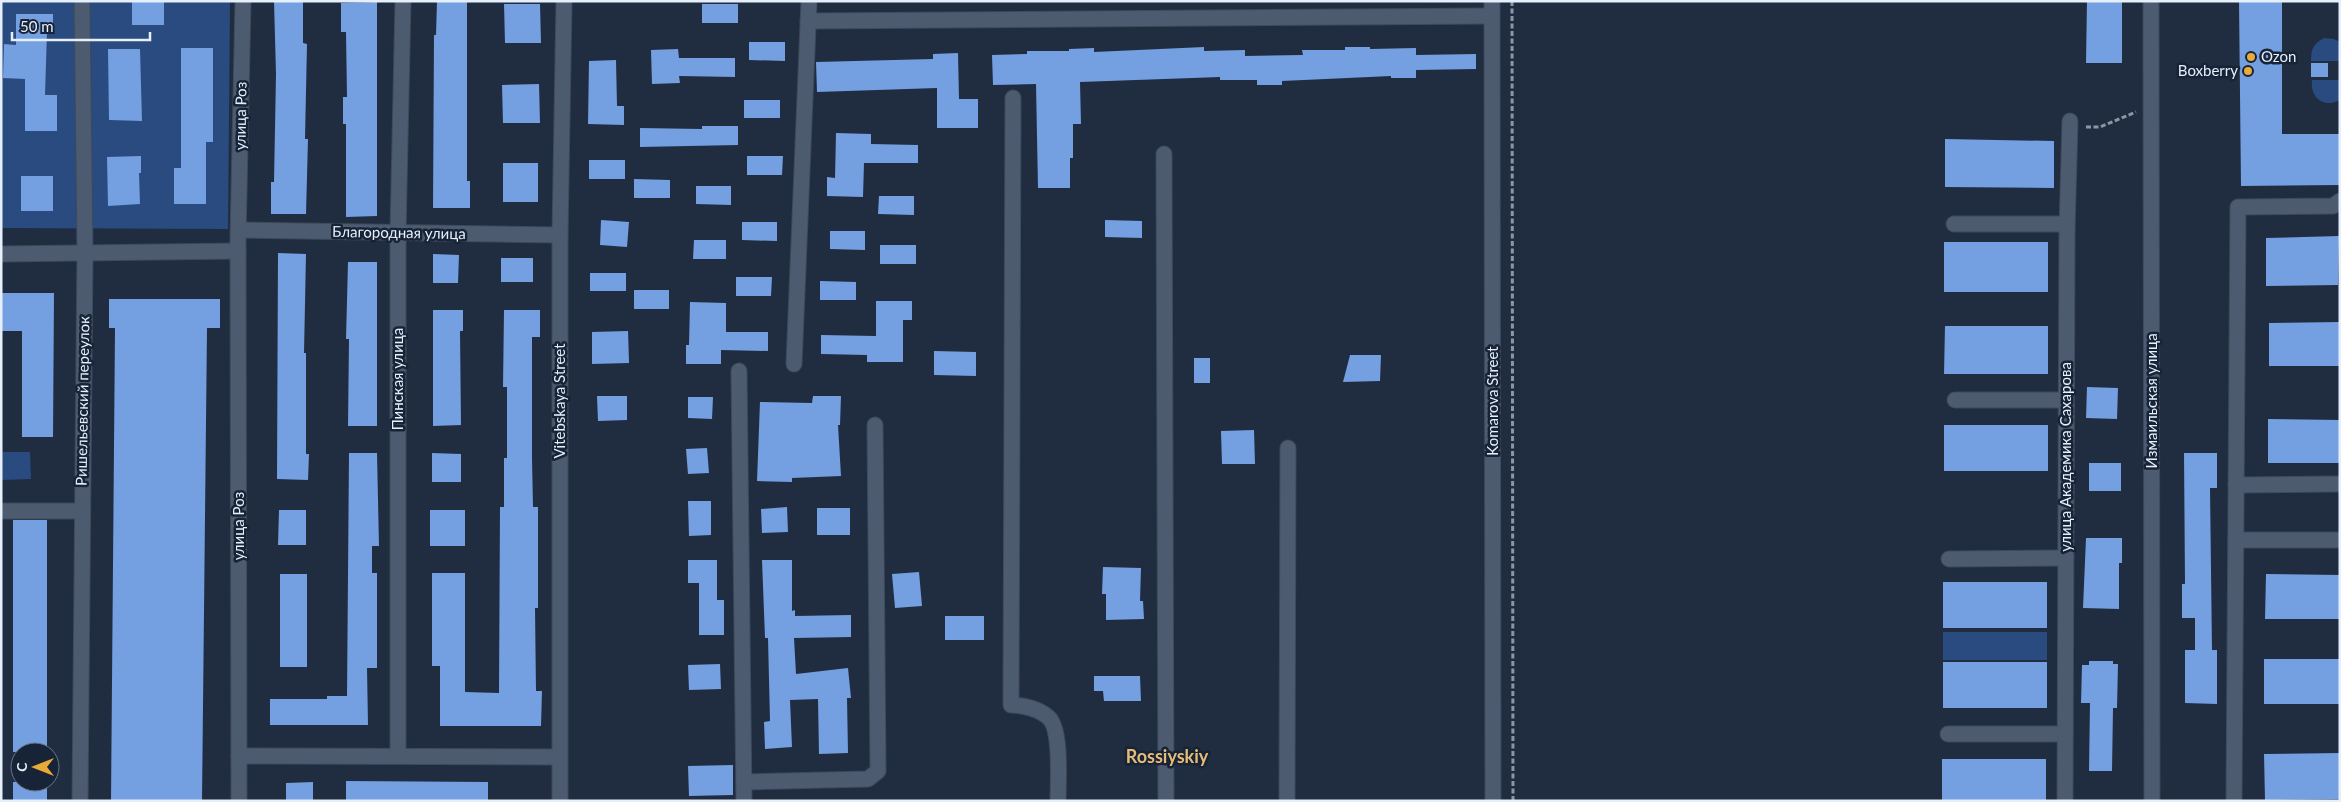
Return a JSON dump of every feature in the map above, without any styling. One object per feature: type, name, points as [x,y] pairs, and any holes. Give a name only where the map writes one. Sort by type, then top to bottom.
[{"type":"street","name":"Ришельевский переулок","points":[[80,801],[84,253],[82,1]]},
{"type":"street","name":"улица Роз","points":[[239,801],[238,230],[243,1]]},
{"type":"street","name":"Пинская улица","points":[[398,756],[398,233],[403,1]]},
{"type":"street","name":"Vitebskaya Street","points":[[560,801],[560,235],[564,1]]},
{"type":"street","points":[[794,364],[809,1]]},
{"type":"street","name":"Измаильская улица","points":[[2151,1],[2152,801]]},
{"type":"street","points":[[808,21],[1492,8]]},
{"type":"street","name":"Komarova Street","points":[[1492,8],[1493,801]]},
{"type":"street","points":[[1013,98],[1011,705],[1024,705],[1049,717],[1056,732],[1058,801]]},
{"type":"street","name":"улица Академика Сахарова","points":[[2065,801],[2067,231],[2070,122]]},
{"type":"street","points":[[1164,154],[1166,801]]},
{"type":"street","points":[[2234,801],[2238,207],[2333,206],[2340,201]]},
{"type":"street","points":[[1954,224],[2058,224],[2064,225],[2067,231]]},
{"type":"street","name":"Благородная улица","points":[[238,230],[560,235]]},
{"type":"street","points":[[1,254],[238,251]]},
{"type":"street","points":[[739,371],[744,801]]},
{"type":"street","points":[[1955,400],[2066,400]]},
{"type":"street","points":[[744,782],[868,779],[878,771],[875,425]]},
{"type":"street","points":[[1287,801],[1288,448]]},
{"type":"street","points":[[2236,485],[2340,484]]},
{"type":"street","points":[[1,512],[81,511]]},
{"type":"street","points":[[2236,540],[2340,540]]},
{"type":"street","points":[[1949,559],[2066,558]]},
{"type":"street","points":[[1948,734],[2065,734]]},
{"type":"street","points":[[240,756],[559,757]]},
{"type":"path","points":[[1512,1],[1513,801]]},
{"type":"path","points":[[2070,122],[2082,123],[2086,127],[2100,127],[2108,122],[2122,119],[2151,102]]},
{"type":"shaded area","points":[[1,1],[230,1],[228,229],[1,228]]},
{"type":"shaded area","points":[[2324,38],[2340,42],[2340,61],[2311,61],[2313,47]]},
{"type":"shaded area","points":[[2312,80],[2340,80],[2340,100],[2328,103],[2319,100],[2313,92]]},
{"type":"shaded area","points":[[1,452],[30,452],[31,479],[1,480]]},
{"type":"shaded area","points":[[1943,632],[2047,632],[2047,660],[1943,660]]},
{"type":"building","points":[[132,1],[164,1],[164,25],[132,25]]},
{"type":"building","points":[[274,1],[303,1],[303,43],[307,44],[305,139],[308,139],[306,214],[271,214],[271,182],[274,182],[276,74]]},
{"type":"building","points":[[437,1],[467,1],[467,181],[470,181],[470,208],[433,208],[434,35],[436,35]]},
{"type":"building","points":[[2087,1],[2122,1],[2122,63],[2086,63]]},
{"type":"building","points":[[2239,1],[2282,1],[2282,134],[2340,134],[2340,185],[2241,186]]},
{"type":"building","points":[[377,2],[377,216],[346,217],[346,124],[343,124],[343,97],[347,97],[346,32],[341,32],[341,3]]},
{"type":"building","points":[[504,4],[540,4],[541,43],[505,43]]},
{"type":"building","points":[[702,4],[738,4],[738,23],[702,23]]},
{"type":"building","points":[[16,14],[53,14],[53,31],[47,31],[45,95],[57,95],[57,131],[25,131],[25,79],[3,78],[4,44],[16,45]]},
{"type":"building","points":[[749,42],[785,42],[785,61],[749,60]]},
{"type":"building","points":[[1204,47],[1204,51],[1245,50],[1245,56],[1303,55],[1302,50],[1345,50],[1345,47],[1370,47],[1370,49],[1416,48],[1416,55],[1476,54],[1476,69],[1416,70],[1416,78],[1391,78],[1391,76],[1282,81],[1282,85],[1257,85],[1257,80],[1220,80],[1220,77],[1080,82],[1081,124],[1073,124],[1073,158],[1070,158],[1070,188],[1038,188],[1036,84],[993,85],[992,55],[1027,54],[1027,51],[1069,51],[1069,49],[1094,48],[1094,52]]},
{"type":"building","points":[[181,48],[213,48],[213,142],[206,142],[206,204],[174,204],[174,168],[181,168]]},
{"type":"building","points":[[108,49],[140,49],[142,121],[109,120]]},
{"type":"building","points":[[678,49],[679,58],[735,58],[735,77],[679,76],[680,83],[652,84],[651,50]]},
{"type":"building","points":[[958,53],[959,99],[978,99],[978,128],[937,128],[937,88],[817,92],[816,62],[933,59],[933,54]]},
{"type":"building","points":[[616,60],[617,106],[624,106],[624,125],[588,124],[589,61]]},
{"type":"building","points":[[2311,63],[2328,63],[2328,77],[2311,77]]},
{"type":"building","points":[[539,84],[540,123],[503,123],[502,85]]},
{"type":"building","points":[[744,100],[780,100],[780,118],[744,118]]},
{"type":"building","points":[[702,126],[738,126],[738,145],[640,147],[640,128],[702,129]]},
{"type":"building","points":[[836,133],[871,134],[871,144],[918,145],[918,163],[864,163],[863,197],[827,196],[827,177],[835,178]]},
{"type":"building","points":[[1945,139],[2054,141],[2054,188],[1945,187]]},
{"type":"building","points":[[141,156],[141,173],[139,173],[140,204],[108,206],[107,157]]},
{"type":"building","points":[[747,156],[783,156],[782,175],[747,175]]},
{"type":"building","points":[[589,160],[625,160],[625,179],[589,179]]},
{"type":"building","points":[[503,163],[538,163],[538,202],[503,202]]},
{"type":"building","points":[[21,176],[53,176],[53,211],[21,211]]},
{"type":"building","points":[[634,179],[670,180],[670,198],[634,198]]},
{"type":"building","points":[[696,186],[731,186],[731,205],[696,204]]},
{"type":"building","points":[[879,196],[914,196],[914,215],[878,214]]},
{"type":"building","points":[[601,220],[629,222],[627,247],[600,245]]},
{"type":"building","points":[[1105,220],[1142,221],[1142,238],[1105,237]]},
{"type":"building","points":[[742,222],[777,222],[777,241],[742,240]]},
{"type":"building","points":[[830,231],[865,231],[865,250],[830,249]]},
{"type":"building","points":[[2339,236],[2338,285],[2266,286],[2266,238]]},
{"type":"building","points":[[694,240],[726,240],[726,259],[693,259]]},
{"type":"building","points":[[1944,242],[2048,242],[2048,292],[1944,292]]},
{"type":"building","points":[[880,245],[916,245],[916,264],[880,264]]},
{"type":"building","points":[[278,253],[306,254],[304,353],[306,353],[306,454],[309,454],[308,480],[277,479]]},
{"type":"building","points":[[433,254],[459,255],[458,283],[433,283]]},
{"type":"building","points":[[501,258],[533,258],[533,282],[501,282]]},
{"type":"building","points":[[348,262],[377,262],[377,426],[348,426],[349,339],[346,339]]},
{"type":"building","points":[[590,273],[626,273],[626,291],[590,291]]},
{"type":"building","points":[[736,277],[772,277],[771,296],[736,296]]},
{"type":"building","points":[[820,281],[856,282],[856,300],[820,300]]},
{"type":"building","points":[[634,290],[669,290],[669,309],[634,309]]},
{"type":"building","points":[[1,293],[54,293],[53,437],[22,437],[22,331],[1,331]]},
{"type":"building","points":[[109,299],[220,299],[220,328],[207,328],[202,801],[111,801],[115,328],[109,328]]},
{"type":"building","points":[[876,301],[912,301],[912,320],[903,320],[903,362],[867,362],[867,355],[821,354],[821,335],[876,336]]},
{"type":"building","points":[[690,302],[726,303],[726,332],[768,332],[768,351],[721,350],[721,364],[686,364],[686,345],[689,345]]},
{"type":"building","points":[[433,310],[463,310],[463,331],[460,331],[461,425],[433,426]]},
{"type":"building","points":[[504,310],[540,310],[540,337],[532,337],[532,458],[533,507],[538,507],[538,608],[535,608],[536,691],[542,691],[541,726],[440,726],[440,666],[432,666],[432,573],[465,573],[465,692],[499,693],[500,507],[504,507],[504,458],[507,458],[507,387],[503,387]]},
{"type":"building","points":[[2340,322],[2340,366],[2269,366],[2269,323]]},
{"type":"building","points":[[1945,326],[2048,326],[2048,374],[1944,374]]},
{"type":"building","points":[[628,331],[629,363],[592,364],[592,332]]},
{"type":"building","points":[[934,351],[976,352],[976,376],[934,375]]},
{"type":"building","points":[[1350,355],[1381,355],[1380,381],[1343,382]]},
{"type":"building","points":[[1194,358],[1210,358],[1210,383],[1194,383]]},
{"type":"building","points":[[2087,387],[2118,388],[2117,419],[2086,418]]},
{"type":"building","points":[[597,396],[627,396],[627,420],[598,421]]},
{"type":"building","points":[[813,396],[841,396],[840,425],[838,425],[841,476],[792,478],[792,482],[757,481],[760,402],[812,403]]},
{"type":"building","points":[[688,397],[713,397],[712,419],[688,418]]},
{"type":"building","points":[[2268,419],[2340,420],[2340,463],[2268,463]]},
{"type":"building","points":[[1944,425],[2048,425],[2048,471],[1944,471]]},
{"type":"building","points":[[1254,430],[1255,464],[1222,464],[1221,431]]},
{"type":"building","points":[[707,448],[709,473],[688,474],[686,449]]},
{"type":"building","points":[[349,453],[377,453],[379,546],[372,546],[372,573],[377,573],[377,668],[367,668],[368,725],[270,725],[270,699],[327,699],[327,696],[347,696]]},
{"type":"building","points":[[432,453],[461,454],[461,482],[432,482]]},
{"type":"building","points":[[2184,453],[2217,453],[2217,488],[2210,488],[2212,650],[2217,650],[2217,704],[2185,703],[2185,650],[2195,650],[2195,618],[2182,618],[2182,584],[2185,584]]},
{"type":"building","points":[[2089,463],[2121,463],[2121,491],[2089,491]]},
{"type":"building","points":[[688,501],[711,501],[711,535],[689,536]]},
{"type":"building","points":[[787,507],[788,532],[762,533],[761,509]]},
{"type":"building","points":[[817,508],[850,508],[850,535],[817,535]]},
{"type":"building","points":[[279,510],[306,510],[306,545],[278,545]]},
{"type":"building","points":[[430,510],[465,510],[465,546],[430,546]]},
{"type":"building","points":[[13,520],[47,520],[47,742],[13,742]]},
{"type":"building","points":[[2086,538],[2122,538],[2122,563],[2119,563],[2119,609],[2083,608]]},
{"type":"building","points":[[688,560],[717,560],[717,600],[724,600],[724,635],[699,635],[699,583],[688,583]]},
{"type":"building","points":[[762,560],[792,560],[792,611],[795,610],[795,616],[851,615],[851,637],[794,638],[796,674],[848,668],[851,698],[847,698],[848,753],[819,754],[818,699],[790,700],[792,747],[765,749],[764,722],[770,721],[768,638],[765,638]]},
{"type":"building","points":[[1103,567],[1141,568],[1140,601],[1143,601],[1144,619],[1106,620],[1106,594],[1102,594]]},
{"type":"building","points":[[919,572],[922,606],[895,608],[892,574]]},
{"type":"building","points":[[280,574],[307,574],[307,667],[280,667]]},
{"type":"building","points":[[2266,574],[2340,575],[2340,619],[2265,619]]},
{"type":"building","points":[[1943,582],[2047,582],[2047,628],[1943,628]]},
{"type":"building","points":[[945,616],[984,616],[984,640],[945,640]]},
{"type":"building","points":[[2264,659],[2340,659],[2340,704],[2264,704]]},
{"type":"building","points":[[2089,661],[2113,661],[2113,664],[2118,664],[2117,708],[2113,708],[2112,771],[2089,771],[2090,703],[2081,703],[2082,665],[2089,665]]},
{"type":"building","points":[[1943,662],[2047,662],[2047,708],[1943,708]]},
{"type":"building","points":[[720,664],[721,689],[689,690],[688,665]]},
{"type":"building","points":[[1094,676],[1140,676],[1141,701],[1104,701],[1103,691],[1094,691]]},
{"type":"building","points":[[2340,753],[2340,799],[2265,800],[2264,754]]},
{"type":"building","points":[[1942,759],[2046,759],[2046,801],[1942,801]]},
{"type":"building","points":[[733,765],[733,795],[689,796],[688,766]]},
{"type":"building","points":[[346,781],[488,782],[488,801],[346,801]]},
{"type":"building","points":[[313,782],[313,801],[286,801],[286,783]]},
{"type":"building","points":[[13,792],[47,792],[47,800],[13,800]]},
{"type":"place","name":"Ozon","points":[[2251,57]]},
{"type":"place","name":"Boxberry","points":[[2248,71]]},
{"type":"district","name":"Rossiyskiy","points":[[1167,757]]}]
